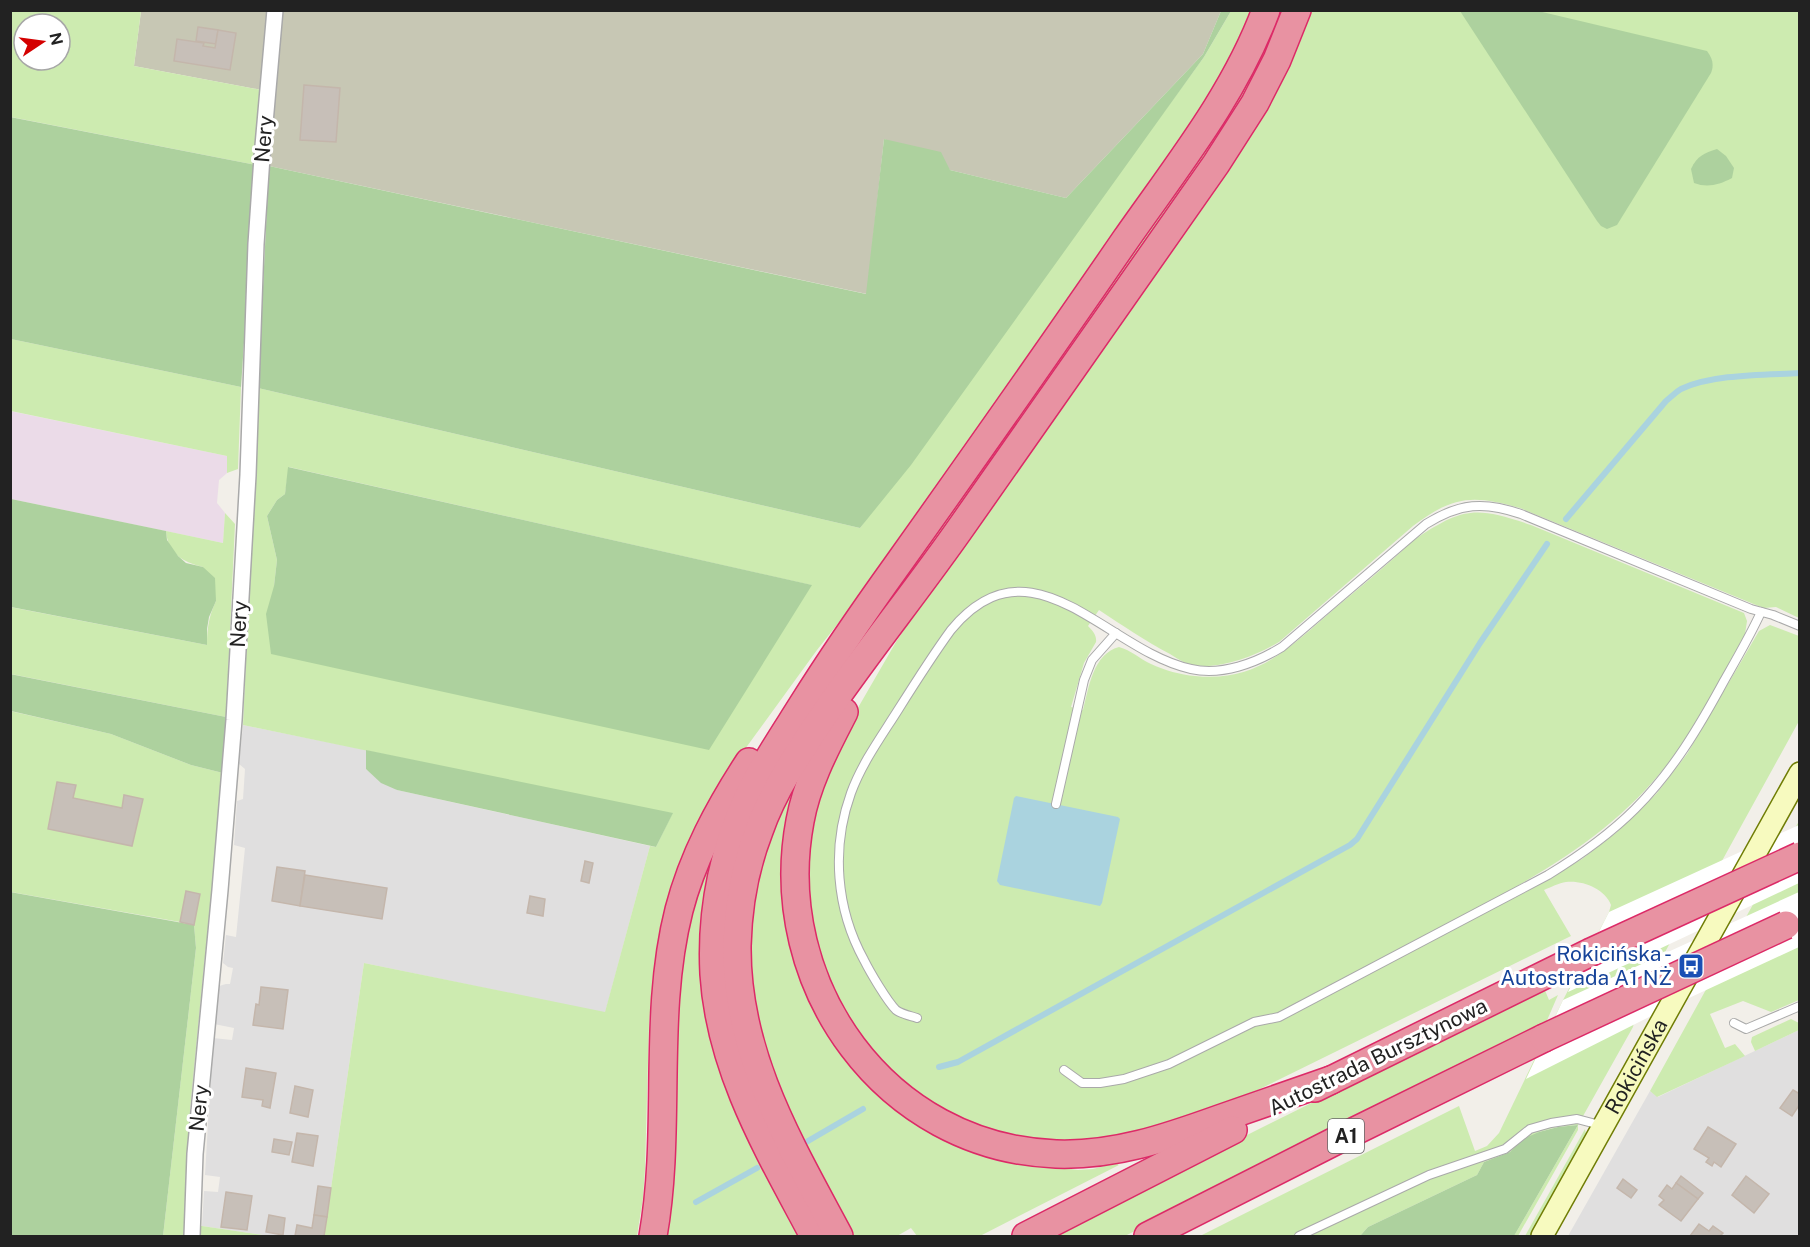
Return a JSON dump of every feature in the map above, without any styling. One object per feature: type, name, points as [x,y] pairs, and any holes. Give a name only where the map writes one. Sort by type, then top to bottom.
[{"type":"highway","points":[[814,1236],[760,1135],[736,1078],[728,1055],[718,1006],[714,976],[714,945],[718,895],[725,863],[747,800],[782,738],[843,640],[1212,116],[1251,47],[1266,10]]},
{"type":"highway","points":[[839,1236],[771,1105],[749,1041],[738,988],[738,931],[743,891],[759,829],[785,777],[853,672],[945,551],[1216,164],[1255,103],[1277,60],[1297,10]]},
{"type":"highway","points":[[945,551],[860,684],[817,767],[800,820],[795,864],[795,889],[802,941],[817,986],[843,1034],[880,1079],[919,1110],[954,1130],[977,1139],[1003,1147],[1045,1154],[1089,1154],[1138,1146],[1170,1137],[1331,1080]]},
{"type":"highway","points":[[653,1236],[661,1177],[665,1013],[670,963],[682,901],[709,828],[741,773],[771,728],[843,640]]},
{"type":"highway","name":"Autostrada Bursztynowa","points":[[1026,1236],[1331,1080],[1589,953],[1800,856]]},
{"type":"highway","name":"A1","points":[[1148,1236],[1545,1038],[1800,919]]},
{"type":"main road","name":"Rokicińska","points":[[1542,1236],[1800,773]]},
{"type":"street","name":"Nery","points":[[192,1236],[195,1154],[234,720],[248,475],[256,244],[261,158],[275,10]]},
{"type":"lane","points":[[917,1018],[897,1012],[867,967],[857,948],[844,912],[839,873],[844,814],[864,763],[951,630],[967,613],[984,600],[1005,593],[1039,594],[1061,601],[1151,654],[1176,665],[1193,670],[1220,670],[1250,663],[1272,653],[1291,640],[1426,524],[1449,511],[1477,505],[1496,507],[1521,514],[1800,626]]},
{"type":"lane","points":[[1064,1070],[1082,1083],[1100,1083],[1124,1079],[1169,1064],[1246,1026],[1279,1017],[1548,875],[1574,859],[1621,822],[1645,799],[1670,769],[1696,731],[1761,612]]},
{"type":"lane","points":[[1056,804],[1084,680],[1092,660],[1116,633]]},
{"type":"lane","points":[[1734,1023],[1746,1029],[1800,1005]]},
{"type":"lane","points":[[1299,1236],[1429,1175],[1505,1149],[1530,1129],[1577,1119],[1603,1126]]},
{"type":"shaded area","points":[[141,11],[269,11],[262,90],[134,66]]},
{"type":"shaded area","points":[[279,11],[1221,11],[1203,54],[1066,198],[950,170],[884,139],[867,294],[269,166]]},
{"type":"shaded area","points":[[10,411],[227,456],[227,473],[219,480],[217,503],[225,513],[223,543],[11,499]]},
{"type":"shaded area","points":[[243,725],[366,750],[366,769],[397,790],[650,846],[605,1013],[364,963],[324,1236],[270,1236],[202,1226],[204,1191],[218,1192],[220,1177],[205,1175],[213,1038],[232,1040],[234,1028],[214,1024],[219,986],[230,984],[233,968],[223,963],[226,935],[236,937],[245,848],[234,845],[237,801],[243,799],[245,769],[239,764]]},
{"type":"shaded area","points":[[1799,1030],[1799,1236],[1568,1236],[1650,1091],[1658,1097]]},
{"type":"green space","points":[[10,11],[141,11],[134,66],[262,90],[256,165],[11,117]]},
{"type":"green space","points":[[1221,11],[1231,11],[1204,57],[911,465],[860,528],[258,388],[269,166],[866,294],[884,139],[941,152],[950,170],[1066,198],[1203,54]]},
{"type":"green space","points":[[1231,11],[1252,11],[1212,94],[1188,129],[863,592],[817,650],[737,760],[662,927],[653,977],[649,1024],[645,1169],[637,1236],[324,1236],[364,963],[605,1012],[650,846],[656,847],[672,814],[243,725],[258,388],[860,528],[1204,57]],"holes":[[[289,467],[811,585],[274,586],[277,560],[267,516],[277,500],[285,494]]]},
{"type":"green space","points":[[1278,11],[1285,11],[1262,64],[1234,116],[790,752],[763,801],[748,839],[733,903],[730,935],[733,1001],[739,1033],[748,1065],[765,1109],[832,1236],[823,1236],[756,1106],[739,1060],[732,1030],[724,968],[726,905],[739,844],[750,814],[776,763],[806,715],[1218,128],[1253,68]]},
{"type":"green space","points":[[1310,11],[1799,11],[1799,618],[1776,607],[1764,608],[1756,605],[1520,508],[1489,501],[1464,500],[1440,509],[1413,526],[1279,642],[1259,653],[1234,662],[1209,666],[1186,663],[1099,610],[1088,626],[1095,635],[1096,642],[1084,663],[1071,707],[1083,710],[1090,682],[1098,664],[1110,651],[1119,647],[1156,666],[1190,675],[1217,677],[1255,668],[1272,659],[1303,636],[1414,540],[1445,521],[1470,513],[1482,513],[1531,525],[1744,613],[1747,621],[1745,634],[1717,686],[1669,762],[1612,822],[1568,855],[1519,885],[1524,893],[1582,859],[1617,832],[1657,793],[1687,754],[1759,631],[1770,625],[1799,636],[1799,721],[1701,899],[1679,926],[1639,1001],[1633,1027],[1578,1125],[1539,1132],[1510,1152],[1484,1162],[1477,1175],[1368,1227],[1360,1236],[1200,1236],[1459,1106],[1475,1151],[1487,1146],[1499,1133],[1563,1000],[1609,912],[1611,905],[1604,894],[1579,882],[1563,883],[1544,890],[1571,936],[1225,1106],[1173,1126],[1085,1144],[1002,1134],[939,1108],[894,1075],[850,1023],[820,962],[806,889],[808,848],[817,803],[848,725],[896,642],[1308,18]]},
{"type":"green space","points":[[1460,11],[1538,11],[1707,51],[1712,62],[1711,73],[1617,225],[1607,229],[1597,221]]},
{"type":"green space","points":[[10,117],[256,165],[241,387],[11,339]]},
{"type":"green space","points":[[1717,149],[1726,156],[1734,168],[1732,178],[1713,185],[1694,183],[1691,169],[1693,165],[1701,156]]},
{"type":"green space","points":[[11,339],[241,387],[238,469],[227,473],[227,456],[11,411]]},
{"type":"green space","points":[[288,467],[812,585],[709,750],[271,654],[266,614],[274,586],[277,560],[267,516],[277,500],[285,494]]},
{"type":"green space","points":[[11,499],[166,531],[167,540],[178,556],[186,563],[203,567],[215,578],[216,601],[209,617],[207,645],[11,607]]},
{"type":"green space","points":[[225,513],[235,524],[226,717],[11,674],[10,607],[207,645],[209,622],[216,601],[203,567],[178,556],[170,546],[166,531],[223,543]]},
{"type":"green space","points":[[10,674],[226,717],[223,773],[191,765],[111,734],[11,711]]},
{"type":"green space","points":[[10,711],[111,734],[191,765],[223,773],[216,869],[190,1110],[186,1236],[163,1236],[196,948],[194,925],[200,894],[186,891],[180,922],[11,892]]},
{"type":"green space","points":[[366,750],[673,813],[656,847],[397,790],[381,783],[366,769]]},
{"type":"green space","points":[[808,761],[786,849],[848,1056],[1041,1165],[1078,1170],[1116,1163],[1119,1165],[980,1236],[917,1236],[911,1228],[897,1236],[851,1236],[771,1075],[751,994],[749,926],[761,863],[780,811]]},
{"type":"green space","points":[[1799,821],[1799,1000],[1771,1012],[1743,1001],[1710,1014],[1725,1048],[1735,1044],[1745,1056],[1657,1097],[1650,1091]]},
{"type":"green space","points":[[712,849],[706,901],[804,1236],[664,1236],[676,1004],[690,914]]},
{"type":"green space","points":[[10,892],[194,925],[196,948],[163,1236],[11,1236]]},
{"type":"green space","points":[[1544,988],[1549,1000],[1558,995],[1545,1025],[1125,1236],[1048,1236],[1255,1131]]},
{"type":"green space","points":[[1791,1019],[1799,1023],[1799,1030],[1755,1051],[1751,1042],[1752,1037]]},
{"type":"green space","points":[[1578,1125],[1578,1130],[1518,1236],[1514,1236]]},
{"type":"green space","points":[[1578,1125],[1514,1236],[1360,1236],[1368,1227],[1477,1175],[1484,1162],[1510,1152],[1523,1139],[1558,1127]]},
{"type":"green space","points":[[1585,1129],[1586,1134],[1578,1150],[1530,1236],[1525,1236]]},
{"type":"green space","points":[[196,1225],[202,1226],[270,1236],[196,1236]]},
{"type":"water","points":[[1016,796],[1120,819],[1100,906],[1000,885],[997,881]]},
{"type":"pier","points":[[1799,825],[1799,883],[1568,992],[1609,912]]},
{"type":"pier","points":[[1799,892],[1799,947],[1661,1011],[1526,1079],[1563,1000]]},
{"type":"building","points":[[198,27],[218,30],[216,44],[196,41]]},
{"type":"building","points":[[218,30],[236,33],[230,70],[174,61],[177,39],[204,43],[203,46],[215,48]]},
{"type":"building","points":[[304,85],[340,88],[336,142],[300,140]]},
{"type":"building","points":[[57,782],[76,785],[73,798],[122,808],[124,795],[143,799],[132,846],[48,829]]},
{"type":"building","points":[[585,861],[593,863],[589,883],[581,881]]},
{"type":"building","points":[[277,867],[305,871],[300,906],[272,901]]},
{"type":"building","points":[[305,875],[387,888],[382,919],[300,906]]},
{"type":"building","points":[[186,891],[200,894],[194,925],[180,922]]},
{"type":"building","points":[[530,896],[545,899],[543,916],[527,913]]},
{"type":"building","points":[[261,987],[288,990],[283,1029],[253,1025]]},
{"type":"building","points":[[246,1068],[276,1073],[270,1108],[262,1106],[263,1100],[242,1097]]},
{"type":"building","points":[[295,1086],[313,1090],[308,1117],[290,1113]]},
{"type":"building","points":[[1793,1090],[1800,1094],[1800,1104],[1792,1116],[1780,1108]]},
{"type":"building","points":[[1708,1127],[1736,1144],[1721,1167],[1714,1162],[1712,1166],[1706,1162],[1709,1158],[1694,1149]]},
{"type":"building","points":[[297,1133],[318,1136],[313,1166],[292,1162]]},
{"type":"building","points":[[274,1139],[292,1142],[289,1155],[272,1152]]},
{"type":"building","points":[[1681,1176],[1703,1193],[1698,1199],[1676,1183]]},
{"type":"building","points":[[1746,1176],[1769,1194],[1754,1213],[1732,1195]]},
{"type":"building","points":[[1623,1179],[1637,1190],[1631,1198],[1617,1188]]},
{"type":"building","points":[[1676,1183],[1698,1199],[1681,1221],[1659,1205],[1664,1200],[1659,1196],[1667,1185],[1672,1189]]},
{"type":"building","points":[[318,1186],[331,1188],[327,1217],[314,1215]]},
{"type":"building","points":[[226,1192],[252,1196],[247,1230],[221,1227]]},
{"type":"building","points":[[269,1215],[285,1218],[283,1235],[266,1232]]},
{"type":"building","points":[[314,1215],[327,1217],[324,1236],[295,1236],[297,1225],[312,1228]]},
{"type":"building","points":[[1699,1224],[1709,1231],[1713,1226],[1723,1233],[1720,1236],[1690,1236]]},
{"type":"waterway","points":[[1566,519],[1666,401],[1681,389],[1708,380],[1800,373]]},
{"type":"waterway","points":[[939,1067],[958,1062],[1350,845],[1357,839],[1480,643],[1547,544]]},
{"type":"waterway","points":[[808,1141],[863,1109]]},
{"type":"waterway","points":[[696,1202],[757,1168]]},
{"type":"place","name":"Rokicińska - Autostrada A1 NŻ","points":[[1691,966]]}]
